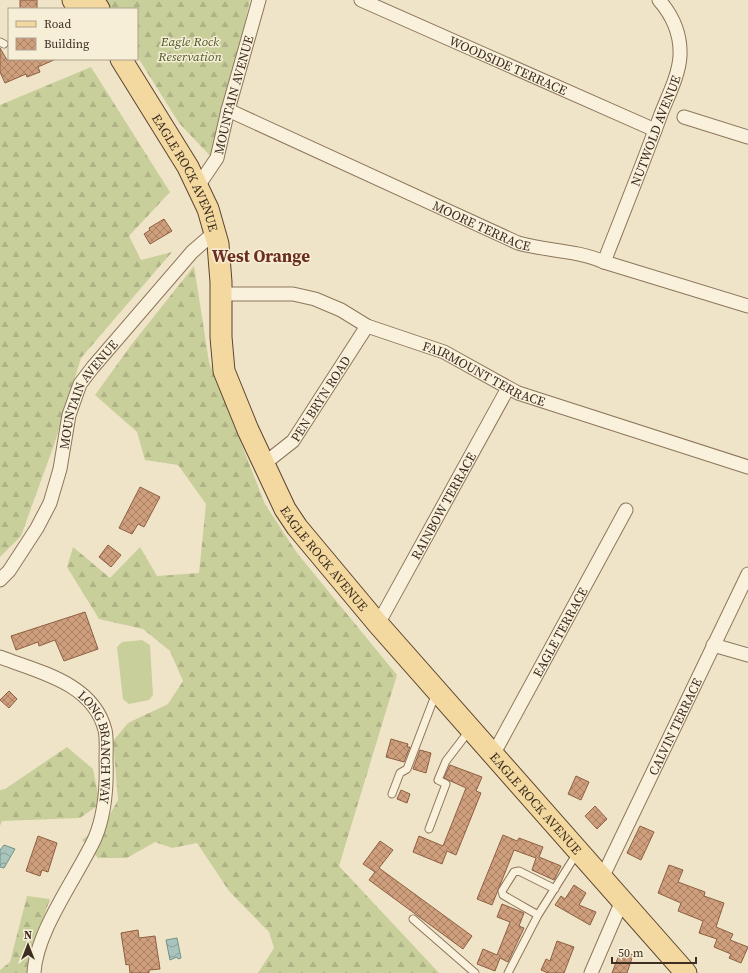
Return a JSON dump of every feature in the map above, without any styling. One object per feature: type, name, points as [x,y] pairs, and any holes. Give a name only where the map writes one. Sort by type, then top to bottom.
[{"type":"main road","points":[[73,0],[91,4]]},
{"type":"main road","name":"EAGLE ROCK AVENUE","points":[[122,60],[198,186],[215,232],[219,252],[224,371],[248,430],[286,509],[297,527],[378,624],[686,973]]},
{"type":"street","name":"MOUNTAIN AVENUE","points":[[198,186],[217,158],[228,110],[259,0]]},
{"type":"street","name":"WOODSIDE TERRACE","points":[[361,0],[655,130]]},
{"type":"street","name":"NUTWOLD AVENUE","points":[[604,262],[655,130],[675,75],[680,56],[676,26],[669,12],[660,0]]},
{"type":"street","name":"MOORE TERRACE","points":[[228,110],[518,243],[535,248],[591,256],[604,262],[748,306]]},
{"type":"street","points":[[684,117],[748,137]]},
{"type":"street","name":"MOUNTAIN AVENUE","points":[[0,580],[9,572],[37,528],[50,503],[60,469],[69,415],[80,384],[192,252],[215,232]]},
{"type":"street","name":"FAIRMOUNT TERRACE","points":[[220,294],[293,294],[315,299],[341,310],[367,326],[444,352],[508,388],[525,395],[748,467]]},
{"type":"street","name":"PEN BRYN ROAD","points":[[265,463],[293,441],[367,326]]},
{"type":"street","name":"RAINBOW TERRACE","points":[[378,624],[508,388]]},
{"type":"street","name":"EAGLE TERRACE","points":[[493,755],[626,510]]},
{"type":"street","name":"CALVIN TERRACE","points":[[602,878],[748,574]]},
{"type":"street","points":[[714,644],[748,655]]},
{"type":"street","name":"LONG BRANCH WAY","points":[[0,657],[67,683],[93,704],[105,730],[105,803],[95,837],[55,912],[35,958],[34,973]]},
{"type":"street","points":[[591,973],[622,901]]},
{"type":"lane","points":[[392,794],[400,773],[407,769],[436,690]]},
{"type":"lane","points":[[429,829],[446,784],[438,780],[446,761],[470,729]]},
{"type":"lane","points":[[508,973],[538,915],[578,852]]},
{"type":"lane","points":[[538,915],[503,895],[502,891],[514,872],[519,871],[555,889]]},
{"type":"lane","points":[[413,919],[475,973]]},
{"type":"green space","name":"Eagle Rock Reservation","points":[[103,0],[250,0],[214,160],[179,123],[138,58],[138,8],[107,8]]},
{"type":"green space","points":[[91,67],[170,192],[129,236],[141,260],[172,252],[81,358],[55,442],[21,536],[0,557],[0,105]]},
{"type":"green space","points":[[194,266],[209,362],[265,504],[297,553],[397,675],[339,866],[439,973],[258,973],[274,948],[269,932],[229,891],[197,843],[172,848],[155,842],[127,858],[98,858],[82,840],[106,821],[118,800],[113,741],[128,723],[168,704],[183,681],[170,651],[143,629],[99,619],[67,567],[73,547],[110,578],[140,547],[157,576],[199,573],[206,504],[178,465],[145,460],[137,432],[95,395],[132,344]]},
{"type":"green space","points":[[142,640],[150,645],[153,695],[149,700],[129,704],[123,699],[117,647],[122,642]]},
{"type":"green space","points":[[67,747],[93,769],[100,804],[80,818],[2,821],[0,826],[0,790],[5,789]]},
{"type":"green space","points":[[27,896],[50,899],[32,950],[29,973],[0,973],[0,970],[10,962]]},
{"type":"water","points":[[4,845],[15,849],[4,868],[0,867],[0,850]]},
{"type":"water","points":[[177,938],[181,958],[178,959],[177,957],[170,960],[166,940]]},
{"type":"building","points":[[20,0],[37,0],[37,8],[20,8]]},
{"type":"building","points":[[0,48],[7,60],[54,60],[38,67],[40,72],[27,77],[26,74],[5,83],[0,72]]},
{"type":"building","points":[[164,219],[172,231],[150,244],[144,234],[150,230],[149,228]]},
{"type":"building","points":[[140,487],[160,497],[144,527],[138,524],[132,534],[119,528]]},
{"type":"building","points":[[108,545],[121,555],[111,567],[99,557]]},
{"type":"building","points":[[85,612],[98,649],[64,661],[55,640],[39,646],[38,642],[16,650],[11,636]]},
{"type":"building","points":[[9,691],[17,699],[9,708],[0,700]]},
{"type":"building","points":[[391,739],[408,744],[407,747],[410,747],[404,762],[386,757]]},
{"type":"building","points":[[420,750],[431,753],[426,773],[413,769]]},
{"type":"building","points":[[450,765],[482,777],[476,791],[481,793],[456,855],[447,851],[442,864],[413,852],[419,836],[443,846],[466,788],[444,778]]},
{"type":"building","points":[[576,776],[589,782],[581,800],[568,794]]},
{"type":"building","points":[[401,790],[410,794],[407,803],[397,799]]},
{"type":"building","points":[[595,806],[607,819],[597,829],[585,816]]},
{"type":"building","points":[[640,826],[654,832],[641,860],[627,853]]},
{"type":"building","points":[[503,835],[517,841],[519,838],[543,847],[539,857],[561,866],[554,880],[532,870],[536,858],[514,850],[492,905],[477,899]]},
{"type":"building","points":[[38,836],[57,843],[48,872],[42,870],[40,876],[26,871]]},
{"type":"building","points":[[380,841],[393,850],[379,868],[472,936],[463,949],[369,880],[375,872],[363,864]]},
{"type":"building","points":[[669,865],[683,870],[678,882],[705,892],[704,896],[724,903],[716,927],[733,934],[730,940],[748,947],[741,963],[729,958],[731,954],[714,947],[717,939],[699,933],[703,921],[678,911],[681,903],[658,893]]},
{"type":"building","points":[[574,885],[586,893],[579,905],[596,912],[590,925],[555,905],[561,896],[565,899]]},
{"type":"building","points":[[502,904],[524,913],[519,926],[524,928],[508,962],[500,958],[495,971],[477,964],[483,949],[497,955],[510,922],[497,917]]},
{"type":"building","points":[[138,930],[139,938],[155,936],[160,969],[149,970],[149,973],[130,973],[129,964],[126,965],[121,933]]},
{"type":"building","points":[[557,941],[574,947],[564,973],[548,973],[541,970],[546,959],[550,961]]},
{"type":"building","points":[[621,950],[633,955],[627,973],[612,973]]},
{"type":"district","name":"West Orange","points":[[261,256]]}]
